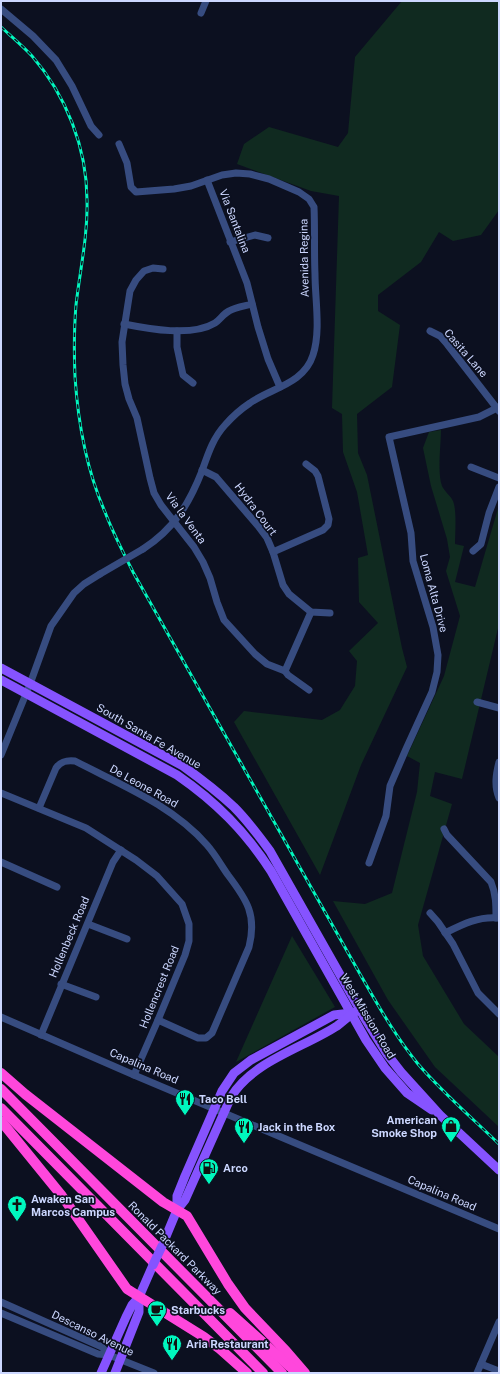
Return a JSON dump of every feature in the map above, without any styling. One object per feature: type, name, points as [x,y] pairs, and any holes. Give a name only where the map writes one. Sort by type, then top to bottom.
[{"type":"highway","points":[[1,1073],[25,1094],[163,1202],[187,1216],[228,1284],[245,1308],[305,1373]]},
{"type":"highway","name":"Ronald Packard Parkway","points":[[1,1089],[282,1373]]},
{"type":"highway","points":[[1,1108],[262,1373]]},
{"type":"highway","points":[[1,1121],[62,1196],[127,1289],[204,1337],[247,1373]]},
{"type":"highway","points":[[172,1262],[297,1373]]},
{"type":"main road","name":"South Santa Fe Avenue","points":[[1,668],[183,766],[209,785],[234,807],[256,832],[270,851],[304,908]]},
{"type":"main road","name":"South Santa Fe Avenue","points":[[1,680],[158,764],[177,775],[214,803],[246,835],[259,852],[294,912]]},
{"type":"main road","name":"West Mission Road","points":[[304,908],[356,1011]]},
{"type":"main road","name":"West Mission Road","points":[[294,912],[356,1011],[396,1066],[440,1115],[499,1170]]},
{"type":"main road","points":[[177,1210],[176,1196],[222,1091],[234,1073],[251,1060],[334,1015],[356,1011]]},
{"type":"main road","points":[[101,1373],[132,1305],[139,1297],[177,1210],[185,1200],[237,1086],[253,1072],[338,1025],[356,1011]]},
{"type":"main road","points":[[115,1373],[139,1312],[139,1297]]},
{"type":"street","points":[[201,12],[206,1]]},
{"type":"street","points":[[1,9],[33,36],[56,60],[72,86],[90,126],[99,135]]},
{"type":"street","name":"Via Santalina","points":[[119,144],[127,163],[131,187],[136,192],[174,189],[191,186],[207,180],[247,283],[268,359],[280,387]]},
{"type":"street","name":"Avenida Regina","points":[[1,755],[30,684],[51,626],[74,593],[84,584],[162,535],[174,522],[193,493],[215,438],[224,426],[250,403],[299,376],[307,368],[313,357],[316,345],[314,208],[309,199],[299,192],[269,179],[250,174],[222,175],[207,180]]},
{"type":"street","points":[[230,242],[255,235],[268,238]]},
{"type":"street","name":"Via la Venta","points":[[163,269],[154,268],[144,271],[136,280],[130,291],[122,342],[123,365],[129,399],[137,418],[154,493],[161,505],[194,547],[203,562],[224,620],[254,654],[267,664],[285,671],[288,675],[309,690]]},
{"type":"street","points":[[124,324],[150,329],[177,331],[200,329],[215,323],[229,311],[252,304]]},
{"type":"street","points":[[177,331],[177,347],[183,374],[193,383]]},
{"type":"street","name":"Casita Lane","points":[[430,331],[440,336],[447,344],[498,409]]},
{"type":"street","name":"Loma Alta Drive","points":[[368,863],[386,816],[390,786],[432,692],[437,672],[438,655],[433,627],[413,561],[411,533],[389,437],[479,417],[498,409]]},
{"type":"street","points":[[273,552],[323,530],[328,525],[329,519],[318,476],[315,471],[306,464]]},
{"type":"street","points":[[471,466],[499,478]]},
{"type":"street","name":"Hydra Court","points":[[202,470],[216,477],[228,489],[258,526],[267,538],[283,585],[288,594],[311,612]]},
{"type":"street","points":[[473,551],[481,544],[489,514],[499,487]]},
{"type":"street","points":[[285,671],[311,612],[330,612]]},
{"type":"street","points":[[477,702],[499,708]]},
{"type":"street","name":"De Leone Road","points":[[39,808],[56,768],[60,763],[70,760],[75,761],[142,795],[180,820],[207,845],[240,891],[252,918],[252,936],[249,947],[212,1033],[206,1038],[198,1038],[158,1020]]},
{"type":"street","points":[[499,762],[496,776],[496,786],[499,798]]},
{"type":"street","name":"Hollencrest Road","points":[[1,793],[86,828],[121,850],[157,876],[175,894],[182,904],[189,924],[189,941],[185,955],[134,1075]]},
{"type":"street","points":[[444,829],[447,835],[491,882],[496,901],[497,918],[483,918],[471,921],[445,933]]},
{"type":"street","name":"Hollenbeck Road","points":[[41,1034],[113,862],[121,850]]},
{"type":"street","points":[[1,862],[57,887]]},
{"type":"street","points":[[430,913],[453,944],[478,993],[499,1014]]},
{"type":"street","points":[[88,924],[127,939]]},
{"type":"street","points":[[61,984],[96,997]]},
{"type":"street","name":"Capalina Road","points":[[1,1017],[134,1075],[499,1229]]},
{"type":"street","name":"Descanso Avenue","points":[[1,1302],[102,1347],[109,1354],[154,1373]]},
{"type":"street","points":[[1,1313],[98,1354],[109,1354]]},
{"type":"street","points":[[477,1373],[499,1322]]},
{"type":"street","points":[[481,1364],[499,1371]]},
{"type":"green space","points":[[402,1],[499,1],[499,210],[481,235],[453,241],[439,232],[421,262],[378,295],[378,311],[400,325],[392,387],[357,414],[358,453],[367,475],[407,667],[361,765],[320,875],[234,722],[244,711],[322,720],[340,710],[355,686],[357,661],[349,651],[378,623],[359,602],[358,558],[368,555],[357,492],[343,452],[342,414],[332,408],[339,196],[311,191],[237,164],[244,144],[269,127],[338,147],[348,133],[355,57]]},
{"type":"green space","points":[[441,430],[439,466],[442,486],[452,499],[454,505],[455,544],[464,546],[455,582],[475,587],[499,505],[499,624],[462,779],[435,772],[430,796],[452,804],[418,925],[423,956],[464,1024],[499,1057],[499,1127],[435,1067],[388,1000],[333,901],[365,904],[392,893],[417,792],[420,763],[407,756],[444,676],[460,616],[446,571],[450,557],[447,539],[431,486],[423,448],[429,432]]},
{"type":"green space","points":[[292,936],[335,1007],[236,1062]]},
{"type":"railway","points":[[1,27],[32,56],[44,71],[64,105],[79,142],[86,180],[87,213],[75,314],[75,377],[78,411],[88,463],[111,527],[133,572],[387,1020],[418,1064],[447,1095],[499,1144]]},
{"type":"place","name":"Taco Bell","points":[[185,1116]]},
{"type":"place","name":"American Smoke Shop","points":[[451,1143]]},
{"type":"place","name":"Jack in the Box","points":[[244,1144]]},
{"type":"place","name":"Arco","points":[[209,1185]]},
{"type":"place","name":"Awaken San Marcos Campus","points":[[17,1222]]},
{"type":"place","name":"Starbucks","points":[[157,1327]]},
{"type":"place","name":"Aria Restaurant","points":[[172,1361]]}]
